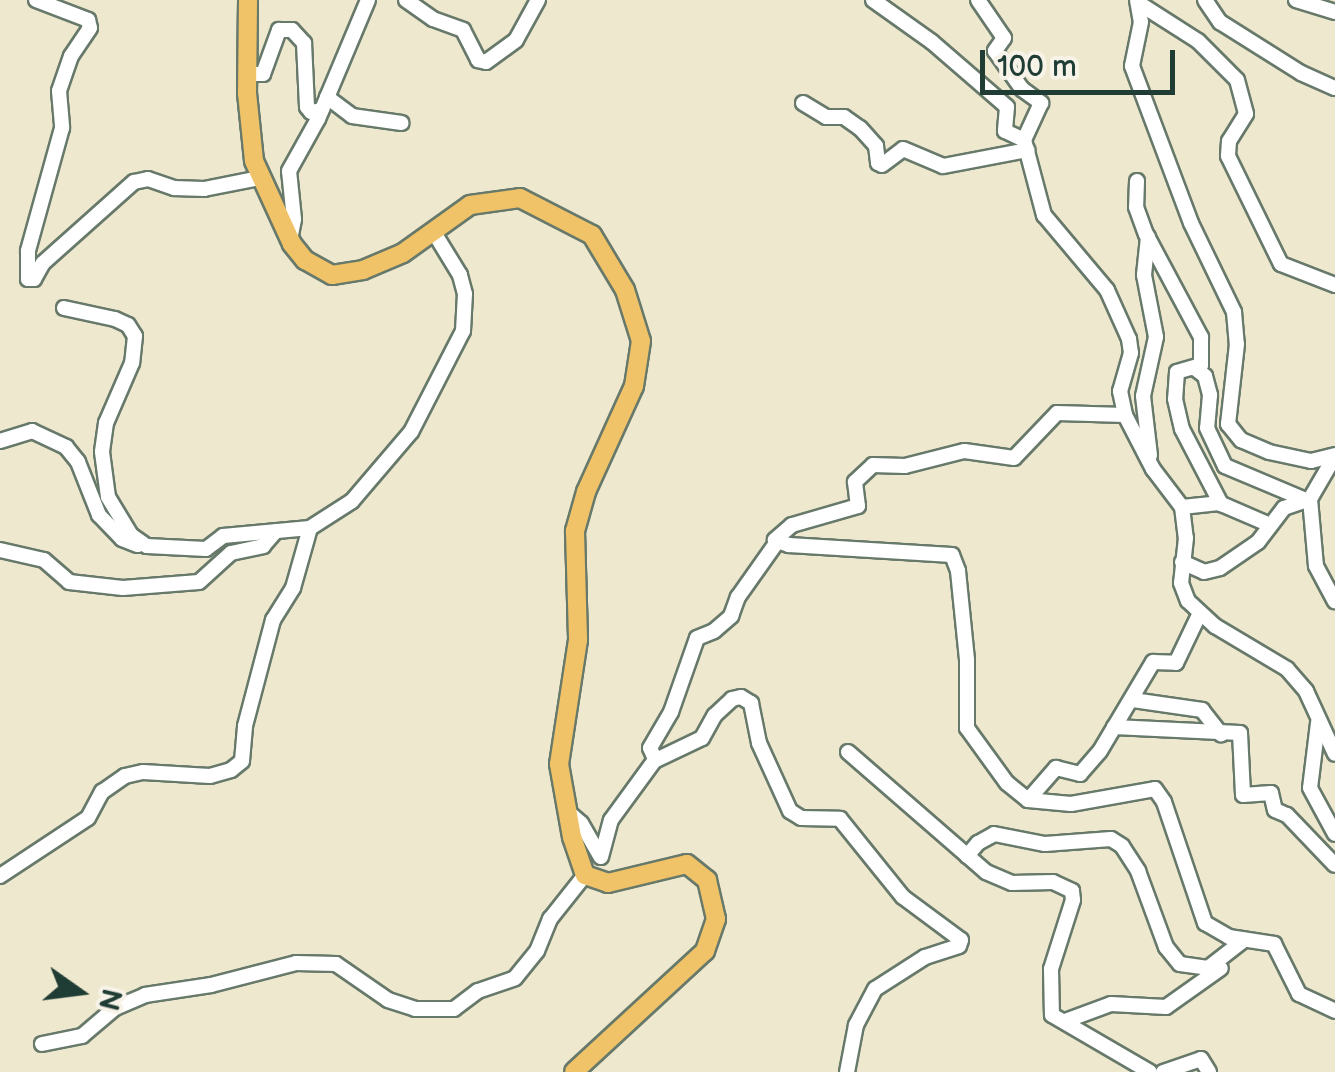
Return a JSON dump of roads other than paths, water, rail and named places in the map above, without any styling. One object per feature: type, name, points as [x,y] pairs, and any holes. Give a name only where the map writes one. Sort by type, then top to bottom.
[{"type":"main road","points":[[248,0],[251,144],[259,178],[290,240],[318,270],[343,274],[403,253],[470,206],[500,198],[520,198],[573,222],[607,254],[641,341],[634,386],[586,492],[575,531],[578,640],[558,755],[567,810],[585,875],[608,883],[687,864],[707,880],[716,920],[705,951],[574,1072]]},
{"type":"street","points":[[36,0],[88,20],[90,28],[71,56],[59,91],[62,128],[28,252],[28,279],[34,279],[43,263],[134,182],[148,180],[174,188],[204,190],[259,178]]},
{"type":"street","points":[[290,240],[294,219],[289,171],[324,103],[368,0]]},
{"type":"street","points":[[406,0],[433,19],[462,30],[478,60],[486,62],[516,40],[538,0]]},
{"type":"street","points":[[873,0],[1008,108],[1005,131],[1026,145]]},
{"type":"street","points":[[978,0],[1004,38],[995,50],[1022,89],[1040,103],[1026,145],[1044,215],[1107,290],[1129,339],[1131,353],[1120,391],[1125,415],[1149,462],[1182,507],[1186,529],[1182,590],[1200,613],[1287,669],[1306,691],[1335,754]]},
{"type":"street","points":[[1205,0],[1220,22],[1333,83]]},
{"type":"street","points":[[1296,0],[1335,12]]},
{"type":"street","points":[[1138,2],[1198,40],[1237,80],[1246,114],[1229,141],[1228,156],[1281,264],[1335,285]]},
{"type":"street","points":[[1138,2],[1140,22],[1132,55],[1135,76],[1191,223],[1234,312],[1237,344],[1228,424],[1241,440],[1269,452],[1311,461],[1335,456]]},
{"type":"street","points":[[248,74],[263,74],[279,30],[292,30],[304,43],[308,107],[311,112],[324,103]]},
{"type":"street","points":[[324,103],[352,116],[402,122]]},
{"type":"street","points":[[803,103],[826,117],[844,117],[860,128],[878,148],[878,164],[882,165],[903,149],[943,166],[1026,145]]},
{"type":"street","points":[[1136,181],[1136,207],[1146,234],[1201,336],[1204,357],[1197,370]]},
{"type":"street","points":[[0,442],[32,430],[66,447],[78,462],[99,515],[122,539],[147,546],[206,550],[223,536],[310,528],[352,500],[411,432],[453,356],[463,332],[465,294],[449,252],[434,231]]},
{"type":"street","points":[[1146,234],[1150,240],[1144,275],[1156,337],[1142,396],[1149,462]]},
{"type":"street","points":[[64,308],[115,318],[128,325],[135,336],[132,362],[106,423],[102,452],[108,498],[131,535],[147,546]]},
{"type":"street","points":[[1197,370],[1208,385],[1207,428],[1226,467],[1308,500]]},
{"type":"street","points":[[1197,370],[1178,372],[1176,406],[1198,464],[1221,504]]},
{"type":"street","points":[[656,759],[650,748],[672,712],[696,638],[714,631],[731,616],[738,598],[776,542],[777,534],[792,525],[858,506],[855,482],[872,465],[904,466],[964,451],[1014,458],[1062,412],[1125,415]]},
{"type":"street","points":[[1182,562],[1200,570],[1216,570],[1254,545],[1284,508],[1308,500],[1335,456]]},
{"type":"street","points":[[1308,500],[1316,566],[1335,601]]},
{"type":"street","points":[[1182,507],[1221,504],[1270,525]]},
{"type":"street","points":[[0,876],[88,818],[102,792],[125,776],[143,772],[210,776],[242,761],[245,726],[270,632],[278,608],[293,588],[310,528]]},
{"type":"street","points":[[0,550],[44,560],[70,582],[124,588],[199,582],[230,553],[262,546],[276,532]]},
{"type":"street","points":[[776,542],[952,556],[968,660],[967,728],[1008,783],[1028,800],[1087,804],[1155,789],[1164,802],[1198,914],[1212,930],[1274,944],[1299,994],[1335,1011]]},
{"type":"street","points":[[1028,800],[1056,768],[1080,774],[1154,662],[1176,663],[1200,613]]},
{"type":"street","points":[[567,810],[581,823],[601,857],[611,820],[656,759],[702,738],[715,716],[732,700],[746,699],[754,709],[759,743],[790,811],[801,818],[840,819],[903,897],[930,921],[960,936],[959,946],[911,964],[870,995],[856,1025],[848,1072]]},
{"type":"street","points":[[1132,700],[1202,710],[1221,734]]},
{"type":"street","points":[[1318,723],[1310,788],[1335,834]]},
{"type":"street","points":[[1114,727],[1241,734],[1244,797],[1271,793],[1276,810],[1287,815],[1335,865]]},
{"type":"street","points":[[848,752],[986,872],[1012,882],[1053,882],[1072,891],[1073,900],[1051,969],[1052,1014],[1150,1072]]},
{"type":"street","points":[[968,856],[978,842],[994,834],[1045,844],[1103,838],[1118,841],[1138,871],[1172,956],[1180,964],[1199,970],[1225,958]]},
{"type":"street","points":[[42,1044],[82,1036],[115,1008],[145,994],[211,985],[296,963],[336,964],[388,1000],[415,1009],[454,1008],[478,991],[515,978],[527,965],[550,919],[585,875]]},
{"type":"street","points":[[1065,1021],[1111,1004],[1166,1007],[1216,972],[1244,940]]},
{"type":"street","points":[[1164,1072],[1201,1059],[1210,1072]]}]
